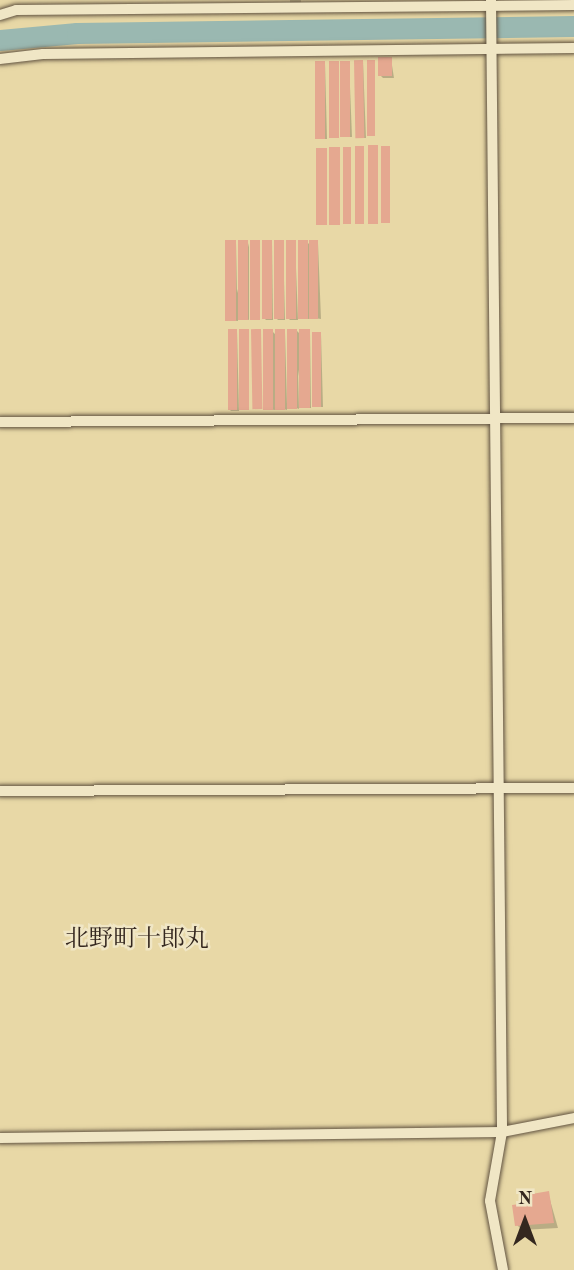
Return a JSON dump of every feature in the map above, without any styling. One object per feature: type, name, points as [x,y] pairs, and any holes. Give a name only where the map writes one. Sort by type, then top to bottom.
[{"type":"street","points":[[0,15],[16,10],[574,5]]},
{"type":"street","points":[[491,6],[502,1132],[490,1201],[503,1270]]},
{"type":"street","points":[[0,59],[43,54],[491,46],[574,48]]},
{"type":"street","points":[[0,422],[574,418]]},
{"type":"street","points":[[0,791],[574,788]]},
{"type":"street","points":[[0,1138],[502,1132],[574,1118]]},
{"type":"building","points":[[378,57],[392,57],[392,76],[378,76]]},
{"type":"building","points":[[354,60],[363,60],[364,138],[355,138]]},
{"type":"building","points":[[367,60],[375,60],[375,136],[367,136]]},
{"type":"building","points":[[315,61],[325,61],[325,139],[315,139]]},
{"type":"building","points":[[329,61],[339,61],[339,138],[329,138]]},
{"type":"building","points":[[340,61],[350,61],[350,137],[340,137]]},
{"type":"building","points":[[368,145],[378,145],[378,224],[368,224]]},
{"type":"building","points":[[355,146],[364,146],[364,224],[355,224]]},
{"type":"building","points":[[381,146],[390,146],[390,223],[381,223]]},
{"type":"building","points":[[329,147],[340,147],[340,225],[329,225]]},
{"type":"building","points":[[343,147],[351,147],[351,224],[343,224]]},
{"type":"building","points":[[316,148],[327,148],[327,225],[316,225]]},
{"type":"building","points":[[225,240],[236,240],[236,321],[225,321]]},
{"type":"building","points":[[238,240],[248,240],[248,320],[238,320]]},
{"type":"building","points":[[250,240],[260,240],[260,320],[250,320]]},
{"type":"building","points":[[262,240],[272,240],[272,319],[262,319]]},
{"type":"building","points":[[274,240],[284,240],[284,319],[274,319]]},
{"type":"building","points":[[286,240],[296,240],[296,319],[286,319]]},
{"type":"building","points":[[298,240],[308,240],[308,319],[298,319]]},
{"type":"building","points":[[309,240],[318,240],[318,319],[309,319]]},
{"type":"building","points":[[228,329],[237,329],[237,410],[228,410]]},
{"type":"building","points":[[239,329],[249,329],[249,410],[239,410]]},
{"type":"building","points":[[251,329],[261,329],[262,409],[252,409]]},
{"type":"building","points":[[251,329],[261,329],[262,409],[252,409]]},
{"type":"building","points":[[275,329],[285,329],[285,410],[275,410]]},
{"type":"building","points":[[287,329],[297,329],[297,409],[287,409]]},
{"type":"building","points":[[299,329],[310,329],[310,408],[299,408]]},
{"type":"building","points":[[312,332],[321,332],[321,407],[312,407]]},
{"type":"building","points":[[549,1191],[554,1223],[515,1226],[512,1205],[527,1203],[526,1195]]},
{"type":"waterway","points":[[0,40],[77,33],[574,26]]},
{"type":"district","name":"北野町十郎丸","points":[[137,941]]}]
